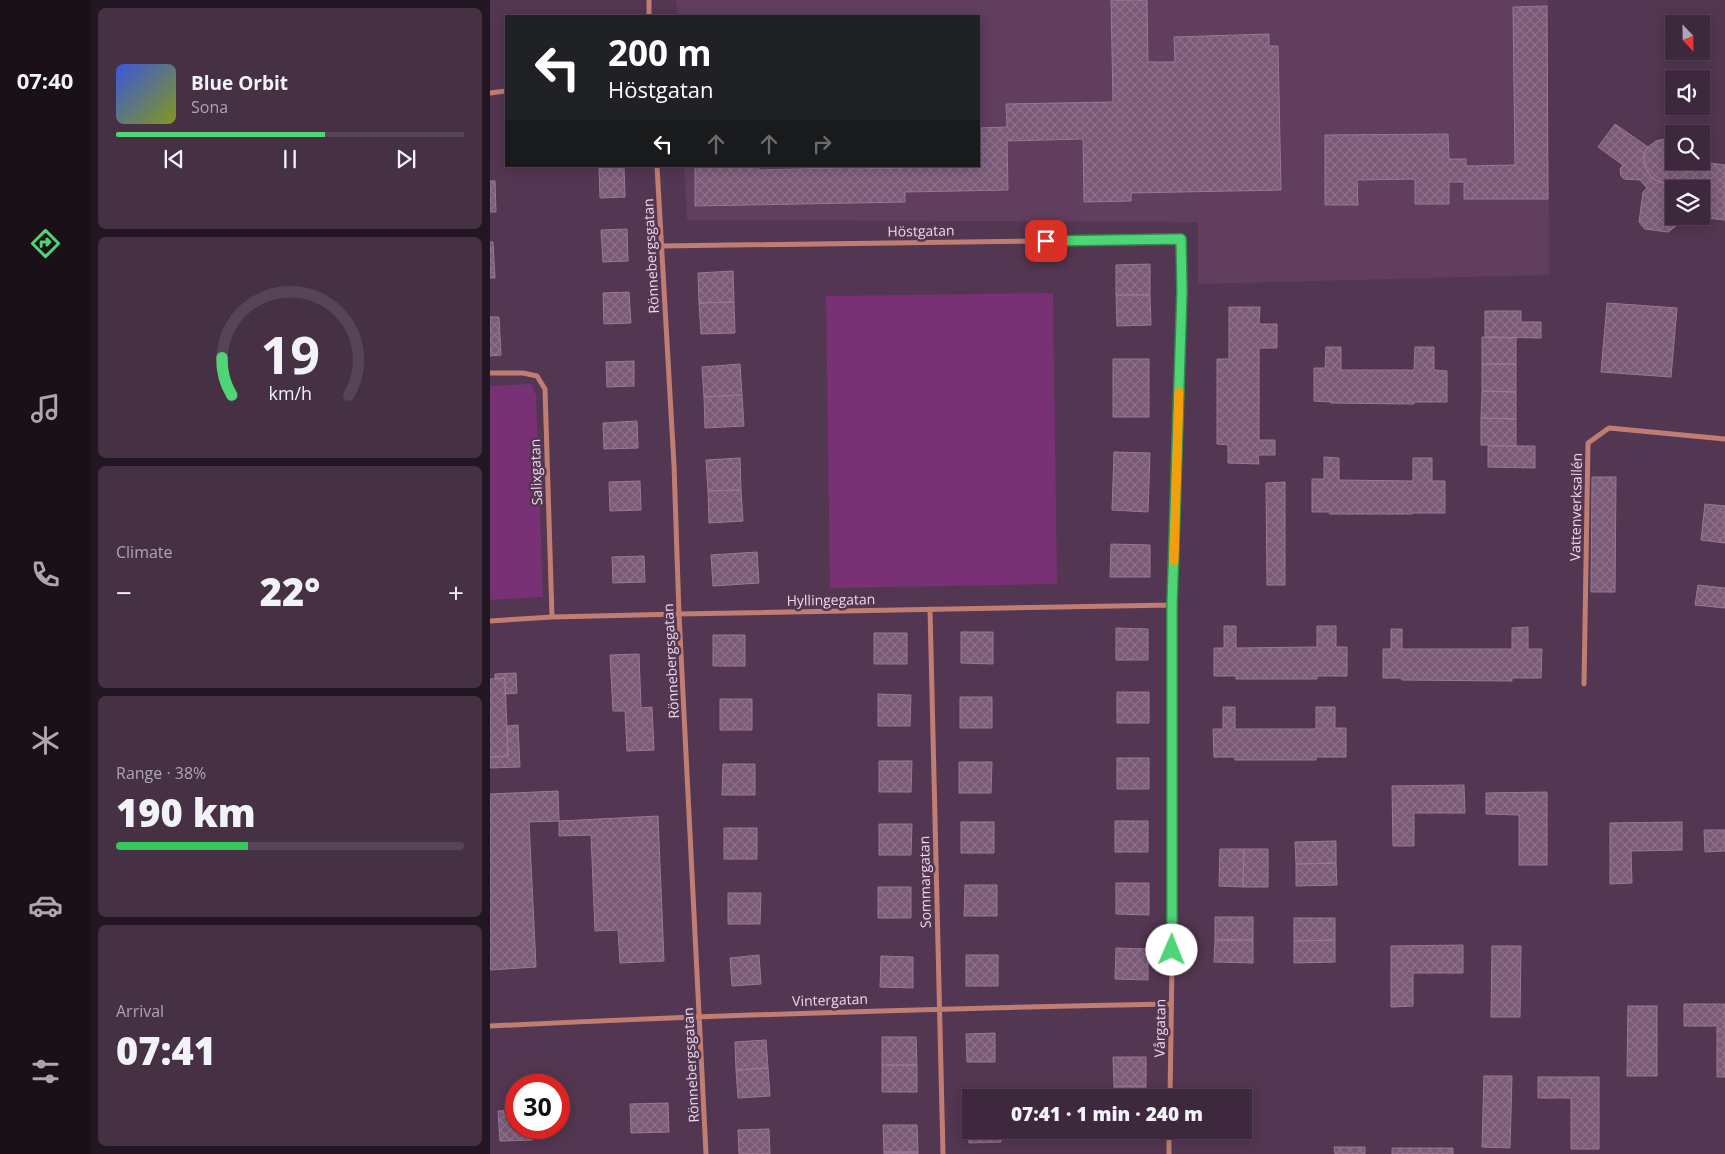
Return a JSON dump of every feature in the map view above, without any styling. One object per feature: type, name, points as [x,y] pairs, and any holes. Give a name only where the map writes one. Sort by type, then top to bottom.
[{"type":"street","points":[[649,0],[649,15]]},
{"type":"street","points":[[490,93],[505,91]]},
{"type":"street","name":"Rönnebergsgatan","points":[[657,167],[674,465],[679,614],[706,1154]]},
{"type":"street","name":"Höstgatan","points":[[661,246],[1181,239]]},
{"type":"street","name":"Vårgatan","points":[[1170,1089],[1174,895],[1172,605],[1182,291],[1181,239]]},
{"type":"street","name":"Salixgatan","points":[[490,373],[523,373],[537,376],[545,390],[552,617]]},
{"type":"street","name":"Vattenverksallén","points":[[1584,684],[1588,443],[1609,428],[1725,439]]},
{"type":"street","name":"Hyllingegatan","points":[[490,621],[552,617],[679,614],[1172,605]]},
{"type":"street","name":"Sommargatan","points":[[930,609],[943,1154]]},
{"type":"street","name":"Vintergatan","points":[[490,1026],[700,1016],[939,1008],[1171,1004]]},
{"type":"street","points":[[1169,1139],[1169,1154]]},
{"type":"shaded area","points":[[676,0],[1548,0],[1549,275],[1198,284],[1198,222],[687,220],[684,167],[980,167],[980,15],[677,15]]},
{"type":"shaded area","points":[[1053,293],[1057,584],[830,588],[826,296]]},
{"type":"shaded area","points":[[531,384],[536,395],[543,597],[490,600],[490,386]]},
{"type":"building","points":[[1111,0],[1147,0],[1148,62],[1175,62],[1174,37],[1269,34],[1269,46],[1278,46],[1281,190],[1131,193],[1131,201],[1084,202],[1083,139],[1007,141],[1008,190],[905,192],[905,202],[695,206],[695,167],[758,167],[759,170],[836,167],[853,167],[853,169],[980,167],[980,128],[1007,127],[1006,104],[1113,102]]},
{"type":"building","points":[[1547,6],[1548,199],[1464,199],[1464,182],[1449,182],[1449,204],[1415,204],[1415,179],[1357,180],[1358,205],[1325,205],[1325,135],[1448,134],[1449,159],[1466,159],[1466,166],[1515,165],[1513,7]]},
{"type":"building","points":[[1615,124],[1648,147],[1644,153],[1646,169],[1651,177],[1659,182],[1665,183],[1665,225],[1676,226],[1668,232],[1645,229],[1639,222],[1643,192],[1647,188],[1640,180],[1624,179],[1621,176],[1620,169],[1623,165],[1598,147]]},
{"type":"building","points":[[1665,139],[1665,170],[1692,170],[1686,171],[1675,180],[1665,180],[1665,183],[1659,182],[1651,177],[1646,169],[1644,153],[1656,141]]},
{"type":"building","points":[[1710,163],[1725,165],[1725,220],[1710,218],[1710,180],[1675,180],[1686,171],[1710,170]]},
{"type":"building","points":[[624,167],[625,197],[600,198],[599,168]]},
{"type":"building","points":[[490,181],[495,181],[496,212],[490,212]]},
{"type":"building","points":[[627,229],[628,261],[603,262],[601,230]]},
{"type":"building","points":[[490,242],[493,242],[495,278],[490,278]]},
{"type":"building","points":[[1150,264],[1150,295],[1116,295],[1116,265]]},
{"type":"building","points":[[733,271],[734,302],[699,303],[698,273]]},
{"type":"building","points":[[629,292],[631,323],[604,324],[603,293]]},
{"type":"building","points":[[1116,295],[1150,295],[1151,325],[1117,326]]},
{"type":"building","points":[[734,302],[735,333],[701,334],[699,303]]},
{"type":"building","points":[[1607,303],[1677,308],[1671,377],[1601,372]]},
{"type":"building","points":[[1229,307],[1260,307],[1259,324],[1277,324],[1277,348],[1259,348],[1259,440],[1275,440],[1275,455],[1258,455],[1259,464],[1228,463],[1228,445],[1217,444],[1217,359],[1229,359]]},
{"type":"building","points":[[1485,311],[1521,311],[1521,322],[1541,322],[1541,338],[1485,337]]},
{"type":"building","points":[[490,317],[499,317],[501,355],[490,356]]},
{"type":"building","points":[[1482,337],[1516,338],[1516,364],[1482,364]]},
{"type":"building","points":[[1326,347],[1341,347],[1341,370],[1414,370],[1415,347],[1434,347],[1434,370],[1447,371],[1447,402],[1414,402],[1414,404],[1314,401],[1314,368],[1325,368]]},
{"type":"building","points":[[1113,359],[1149,359],[1149,417],[1113,417]]},
{"type":"building","points":[[634,361],[634,386],[607,387],[606,362]]},
{"type":"building","points":[[740,364],[742,395],[704,397],[702,367]]},
{"type":"building","points":[[1482,364],[1516,364],[1516,392],[1482,391]]},
{"type":"building","points":[[1482,391],[1516,392],[1516,419],[1481,418]]},
{"type":"building","points":[[742,395],[744,426],[705,428],[704,397]]},
{"type":"building","points":[[1481,418],[1516,419],[1516,446],[1481,445]]},
{"type":"building","points":[[637,421],[638,448],[604,449],[603,423]]},
{"type":"building","points":[[1488,446],[1535,446],[1535,468],[1488,467]]},
{"type":"building","points":[[1114,452],[1150,453],[1148,512],[1112,510]]},
{"type":"building","points":[[1324,457],[1339,458],[1339,480],[1413,481],[1413,458],[1432,458],[1432,481],[1445,481],[1445,513],[1330,514],[1329,512],[1312,512],[1312,479],[1324,479]]},
{"type":"building","points":[[740,458],[741,490],[708,491],[706,460]]},
{"type":"building","points":[[1592,477],[1616,477],[1615,592],[1591,592]]},
{"type":"building","points":[[640,481],[641,510],[610,511],[609,482]]},
{"type":"building","points":[[1285,482],[1285,585],[1267,585],[1266,483]]},
{"type":"building","points":[[741,490],[743,521],[709,523],[708,491]]},
{"type":"building","points":[[1705,504],[1725,506],[1725,543],[1701,540]]},
{"type":"building","points":[[1111,544],[1150,545],[1150,577],[1110,577]]},
{"type":"building","points":[[757,552],[759,583],[713,586],[711,555]]},
{"type":"building","points":[[644,556],[645,582],[613,583],[612,557]]},
{"type":"building","points":[[1698,585],[1725,588],[1725,608],[1695,605]]},
{"type":"building","points":[[1224,626],[1236,626],[1236,648],[1317,647],[1317,626],[1336,626],[1336,647],[1347,647],[1347,676],[1317,676],[1317,679],[1236,679],[1236,676],[1214,676],[1214,648],[1224,648]]},
{"type":"building","points":[[1528,627],[1528,649],[1542,649],[1541,678],[1512,678],[1512,681],[1402,680],[1401,678],[1383,678],[1383,649],[1391,649],[1391,629],[1402,629],[1402,649],[1512,649],[1512,628]]},
{"type":"building","points":[[1116,628],[1148,629],[1148,660],[1116,660]]},
{"type":"building","points":[[961,632],[993,632],[993,664],[961,663]]},
{"type":"building","points":[[874,633],[907,633],[907,664],[874,664]]},
{"type":"building","points":[[713,635],[745,635],[745,666],[713,666]]},
{"type":"building","points":[[639,654],[641,708],[652,707],[654,750],[627,751],[625,711],[613,711],[610,655]]},
{"type":"building","points":[[516,673],[517,693],[505,694],[505,678],[495,679],[495,674]]},
{"type":"building","points":[[505,678],[508,756],[490,757],[490,679]]},
{"type":"building","points":[[1117,692],[1149,692],[1149,723],[1117,723]]},
{"type":"building","points":[[878,694],[911,695],[910,726],[878,726]]},
{"type":"building","points":[[960,697],[992,697],[992,728],[960,728]]},
{"type":"building","points":[[720,699],[752,699],[752,730],[720,730]]},
{"type":"building","points":[[1223,707],[1235,707],[1235,729],[1316,729],[1316,707],[1335,707],[1335,728],[1346,728],[1346,757],[1316,757],[1316,760],[1235,760],[1235,757],[1214,757],[1213,729],[1223,729]]},
{"type":"building","points":[[518,725],[520,767],[490,768],[490,757],[508,756],[507,726]]},
{"type":"building","points":[[1117,758],[1149,758],[1149,789],[1117,789]]},
{"type":"building","points":[[879,761],[912,761],[911,792],[879,792]]},
{"type":"building","points":[[959,762],[992,762],[991,793],[959,793]]},
{"type":"building","points":[[723,764],[755,764],[755,795],[722,795]]},
{"type":"building","points":[[1464,785],[1465,813],[1414,813],[1414,846],[1393,846],[1392,786]]},
{"type":"building","points":[[558,791],[559,821],[529,822],[536,967],[490,970],[490,794]]},
{"type":"building","points":[[1547,792],[1547,865],[1519,865],[1519,815],[1486,814],[1486,793]]},
{"type":"building","points":[[658,816],[664,961],[620,963],[618,930],[595,931],[591,835],[559,836],[559,821]]},
{"type":"building","points":[[1115,821],[1148,821],[1148,852],[1115,852]]},
{"type":"building","points":[[961,822],[994,822],[994,853],[961,853]]},
{"type":"building","points":[[1682,822],[1682,850],[1631,851],[1632,883],[1610,884],[1610,823]]},
{"type":"building","points":[[879,824],[912,824],[911,855],[879,855]]},
{"type":"building","points":[[724,828],[757,828],[757,859],[724,859]]},
{"type":"building","points":[[1704,830],[1725,830],[1725,851],[1705,852]]},
{"type":"building","points":[[1336,841],[1336,863],[1296,864],[1295,842]]},
{"type":"building","points":[[1220,849],[1244,849],[1243,887],[1219,886]]},
{"type":"building","points":[[1244,849],[1268,849],[1268,887],[1243,887]]},
{"type":"building","points":[[1336,863],[1337,885],[1296,886],[1296,864]]},
{"type":"building","points":[[1116,883],[1149,883],[1149,915],[1116,914]]},
{"type":"building","points":[[965,885],[997,885],[997,916],[964,916]]},
{"type":"building","points":[[878,887],[911,887],[911,918],[878,918]]},
{"type":"building","points":[[728,893],[761,893],[760,924],[728,924]]},
{"type":"building","points":[[1215,917],[1253,917],[1253,940],[1215,940]]},
{"type":"building","points":[[1294,918],[1335,918],[1335,940],[1294,941]]},
{"type":"building","points":[[1215,940],[1253,940],[1253,963],[1214,962]]},
{"type":"building","points":[[1335,940],[1335,962],[1294,963],[1294,941]]},
{"type":"building","points":[[1463,945],[1463,973],[1413,973],[1413,1006],[1391,1007],[1391,946]]},
{"type":"building","points":[[1492,946],[1521,946],[1520,1017],[1491,1017]]},
{"type":"building","points":[[1116,948],[1148,949],[1148,980],[1115,979]]},
{"type":"building","points":[[759,955],[761,984],[732,986],[730,958]]},
{"type":"building","points":[[966,955],[998,955],[998,986],[966,986]]},
{"type":"building","points":[[881,956],[913,957],[913,988],[880,987]]},
{"type":"building","points":[[1684,1004],[1725,1004],[1725,1077],[1717,1077],[1717,1026],[1684,1026]]},
{"type":"building","points":[[1628,1006],[1657,1006],[1657,1076],[1627,1076]]},
{"type":"building","points":[[995,1033],[995,1062],[967,1062],[966,1034]]},
{"type":"building","points":[[882,1037],[916,1037],[917,1065],[882,1065]]},
{"type":"building","points":[[766,1040],[768,1068],[736,1070],[735,1042]]},
{"type":"building","points":[[1113,1057],[1146,1057],[1146,1086],[1114,1086]]},
{"type":"building","points":[[882,1065],[917,1065],[917,1092],[882,1092]]},
{"type":"building","points":[[768,1068],[770,1096],[738,1098],[736,1070]]},
{"type":"building","points":[[1484,1076],[1512,1076],[1510,1148],[1482,1147]]},
{"type":"building","points":[[1538,1077],[1599,1077],[1599,1149],[1571,1149],[1571,1098],[1538,1098]]},
{"type":"building","points":[[1114,1086],[1146,1086],[1146,1089],[1114,1089]]},
{"type":"building","points":[[668,1103],[669,1132],[631,1133],[630,1104]]},
{"type":"building","points":[[498,1111],[505,1111],[505,1139],[533,1140],[500,1141]]},
{"type":"building","points":[[883,1125],[917,1125],[918,1152],[884,1152]]},
{"type":"building","points":[[769,1129],[770,1154],[739,1154],[738,1130]]},
{"type":"building","points":[[969,1139],[1001,1139],[1001,1142],[969,1143]]},
{"type":"building","points":[[1334,1147],[1365,1147],[1365,1154],[1335,1154]]},
{"type":"building","points":[[1392,1148],[1453,1148],[1453,1154],[1392,1154]]},
{"type":"building","points":[[884,1152],[918,1152],[918,1154],[884,1154]]},
{"type":"slow traffic","points":[[1174,561],[1179,392]]},
{"type":"route","points":[[1046,241],[1181,239],[1182,291],[1172,605],[1174,895],[1172,950]]}]
